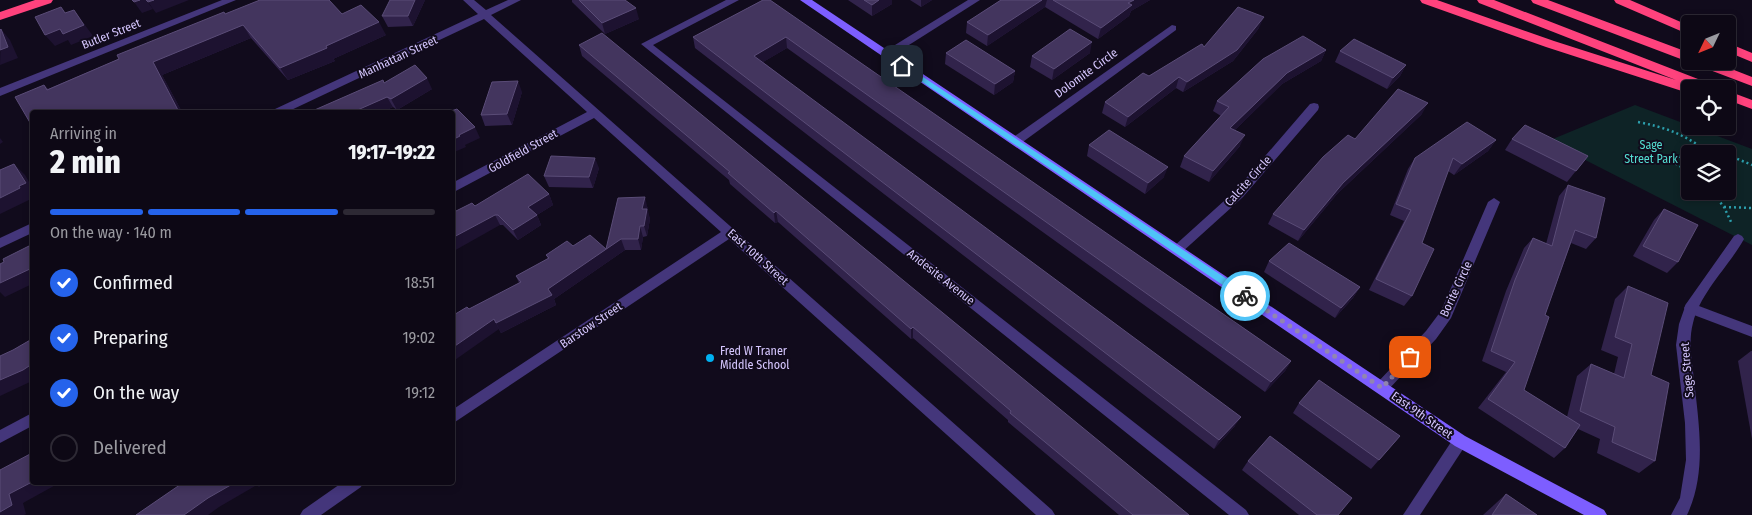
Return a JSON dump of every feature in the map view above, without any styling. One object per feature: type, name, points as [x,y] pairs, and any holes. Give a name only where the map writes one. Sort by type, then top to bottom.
[{"type":"highway","points":[[0,8],[23,0]]},
{"type":"highway","points":[[0,16],[47,0]]},
{"type":"highway","points":[[1426,0],[1559,48],[1681,86]]},
{"type":"highway","points":[[1483,0],[1688,80]]},
{"type":"highway","points":[[1537,0],[1681,55]]},
{"type":"highway","points":[[1620,0],[1681,27]]},
{"type":"highway","points":[[1736,51],[1752,58]]},
{"type":"highway","points":[[1721,70],[1752,82]]},
{"type":"highway","points":[[1736,99],[1752,106]]},
{"type":"highway","points":[[1736,102],[1752,106]]},
{"type":"street","name":"Butler Street","points":[[0,92],[231,0]]},
{"type":"street","name":"East 10th Street","points":[[468,0],[1047,515]]},
{"type":"street","name":"Manhattan Street","points":[[283,110],[486,16],[516,0]]},
{"type":"street","name":"Andesite Avenue","points":[[734,0],[646,44],[1241,515]]},
{"type":"street","name":"East 9th Street","points":[[805,0],[1460,442],[1600,515]]},
{"type":"street","points":[[886,55],[975,0]]},
{"type":"street","name":"Dolomite Circle","points":[[1016,141],[1172,28]]},
{"type":"street","name":"Calcite Circle","points":[[1177,250],[1239,194],[1314,107]]},
{"type":"street","name":"Goldfield Street","points":[[455,188],[594,112]]},
{"type":"street","name":"Borite Circle","points":[[1382,388],[1431,335],[1446,314],[1494,202]]},
{"type":"street","points":[[0,243],[30,229]]},
{"type":"street","name":"Barstow Street","points":[[455,416],[730,232]]},
{"type":"street","name":"Sage Street","points":[[1680,515],[1686,499],[1693,460],[1692,423],[1682,345],[1691,308],[1738,239]]},
{"type":"street","points":[[1691,308],[1752,332]]},
{"type":"street","points":[[0,437],[30,420]]},
{"type":"street","points":[[1411,515],[1460,442]]},
{"type":"street","points":[[308,515],[352,485]]},
{"type":"path","points":[[1638,122],[1665,126],[1686,135],[1697,145]]},
{"type":"path","points":[[1681,156],[1671,161],[1681,167]]},
{"type":"path","points":[[1736,158],[1752,165]]},
{"type":"path","points":[[1719,200],[1724,207],[1738,239]]},
{"type":"path","points":[[1724,207],[1752,208]]},
{"type":"green space","name":"Sage Street Park","points":[[1635,105],[1681,122],[1681,135],[1715,135],[1752,149],[1752,245],[1548,141]]},
{"type":"building","points":[[260,0],[329,0],[342,14],[361,5],[379,22],[326,46],[327,48],[280,68],[243,25],[153,62],[178,110],[30,110],[30,123],[15,97],[44,85],[47,90],[119,59],[117,55],[224,12],[225,14]]},
{"type":"building","points":[[390,0],[415,0],[408,16],[382,16]]},
{"type":"building","points":[[579,0],[625,0],[636,8],[602,23]]},
{"type":"building","points":[[763,0],[770,0],[1291,361],[1271,382],[786,37],[754,56],[1241,417],[1219,440],[693,37]]},
{"type":"building","points":[[864,0],[879,0],[872,5]]},
{"type":"building","points":[[1001,0],[1042,0],[988,35],[967,22]]},
{"type":"building","points":[[1053,0],[1134,0],[1128,3],[1132,5],[1101,28]]},
{"type":"building","points":[[61,7],[65,13],[74,10],[84,25],[63,34],[60,29],[45,35],[35,17]]},
{"type":"building","points":[[1238,7],[1264,17],[1237,50],[1187,82],[1179,77],[1128,117],[1105,102],[1143,73],[1149,76],[1200,45],[1202,44],[1204,47]]},
{"type":"building","points":[[1070,29],[1092,42],[1054,69],[1032,56]]},
{"type":"building","points":[[0,30],[8,47],[0,50]]},
{"type":"building","points":[[602,33],[1189,515],[1133,515],[1010,413],[1011,411],[913,327],[911,329],[776,211],[774,213],[728,173],[730,172],[579,45]]},
{"type":"building","points":[[1303,36],[1326,50],[1287,73],[1230,128],[1245,135],[1213,171],[1184,156],[1229,107],[1217,101],[1263,59]]},
{"type":"building","points":[[1354,39],[1406,65],[1393,78],[1340,51]]},
{"type":"building","points":[[966,40],[1015,71],[995,84],[946,53]]},
{"type":"building","points":[[415,65],[427,78],[391,99],[387,97],[358,110],[315,110],[383,80],[384,83]]},
{"type":"building","points":[[518,81],[507,114],[481,115],[492,82]]},
{"type":"building","points":[[1398,89],[1428,103],[1343,183],[1304,230],[1273,214],[1323,157],[1348,135],[1355,139]]},
{"type":"building","points":[[457,109],[475,127],[455,138],[455,110]]},
{"type":"building","points":[[1467,122],[1496,140],[1462,164],[1453,158],[1422,243],[1434,249],[1412,296],[1376,279],[1411,210],[1396,204],[1415,158]]},
{"type":"building","points":[[1525,125],[1588,156],[1576,171],[1512,139]]},
{"type":"building","points":[[1109,130],[1168,167],[1148,183],[1089,145]]},
{"type":"building","points":[[551,156],[595,158],[589,177],[544,176]]},
{"type":"building","points":[[14,164],[26,183],[0,198],[0,170]]},
{"type":"building","points":[[528,174],[549,194],[528,207],[537,215],[513,230],[498,215],[495,215],[455,236],[455,212],[472,203],[475,206]]},
{"type":"building","points":[[1568,185],[1605,198],[1596,238],[1575,230],[1545,315],[1549,317],[1524,390],[1580,425],[1565,448],[1488,399],[1515,362],[1491,351],[1515,280],[1533,238],[1552,246]]},
{"type":"building","points":[[645,197],[642,209],[647,209],[644,226],[640,226],[638,239],[621,239],[548,289],[552,295],[496,323],[494,319],[455,346],[455,314],[521,282],[516,276],[549,258],[546,255],[567,241],[573,246],[590,235],[606,249],[618,198]]},
{"type":"building","points":[[1664,209],[1698,225],[1678,262],[1643,246]]},
{"type":"building","points":[[1289,243],[1360,287],[1341,308],[1269,261]]},
{"type":"building","points":[[29,246],[30,248],[30,269],[0,283],[0,264],[4,262],[3,259]]},
{"type":"building","points":[[1628,286],[1668,303],[1651,375],[1669,383],[1655,461],[1612,442],[1615,427],[1580,411],[1591,364],[1624,378],[1632,344],[1615,337]]},
{"type":"building","points":[[30,340],[30,365],[0,380],[0,356]]},
{"type":"building","points":[[1319,380],[1400,436],[1379,460],[1299,403]]},
{"type":"building","points":[[1270,436],[1352,498],[1338,515],[1317,515],[1248,461]]},
{"type":"building","points":[[30,454],[30,483],[9,494],[12,505],[0,512],[0,470]]},
{"type":"building","points":[[180,485],[231,485],[184,515],[136,515]]},
{"type":"building","points":[[1506,494],[1537,515],[1492,515]]},
{"type":"way so far","points":[[1245,296],[1382,388],[1410,357]]},
{"type":"place","name":"Fred W Traner Middle School","points":[[710,358]]},
{"type":"route","points":[[902,66],[1245,296]]}]
